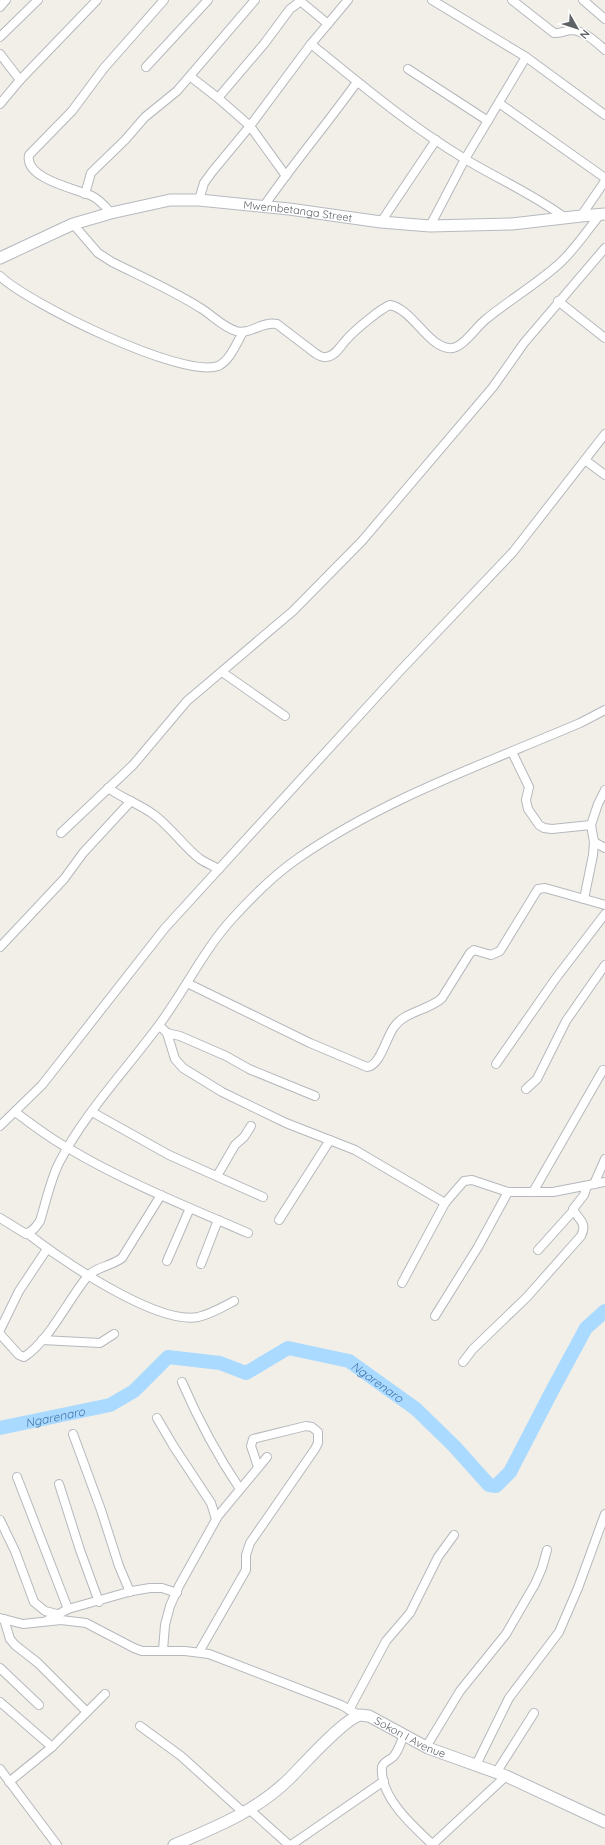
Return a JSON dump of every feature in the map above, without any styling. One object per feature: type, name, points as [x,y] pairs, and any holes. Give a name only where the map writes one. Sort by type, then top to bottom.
[{"type":"street","points":[[0,7],[6,0]]},
{"type":"street","points":[[0,37],[38,0]]},
{"type":"street","points":[[0,104],[20,80],[97,0]]},
{"type":"street","points":[[111,213],[102,202],[47,179],[30,166],[28,160],[29,155],[72,111],[109,63],[164,0]]},
{"type":"street","points":[[146,67],[208,0]]},
{"type":"street","points":[[85,194],[91,173],[125,140],[144,117],[177,92],[255,0]]},
{"type":"street","points":[[218,98],[264,44],[290,9],[300,0],[328,24]]},
{"type":"street","points":[[199,200],[204,184],[212,172],[250,126],[311,44],[348,0]]},
{"type":"street","points":[[432,0],[526,57],[605,114]]},
{"type":"street","points":[[512,0],[554,33],[560,34],[571,30],[578,31],[588,36],[605,50]]},
{"type":"street","points":[[582,0],[605,19]]},
{"type":"street","points":[[311,44],[357,82],[436,140],[464,159],[542,201],[564,217]]},
{"type":"street","points":[[0,54],[20,80]]},
{"type":"street","points":[[430,226],[464,159],[526,57]]},
{"type":"street","points":[[408,69],[488,121]]},
{"type":"street","points":[[191,76],[250,126],[286,176]]},
{"type":"street","points":[[264,206],[326,126],[357,82]]},
{"type":"street","points":[[499,103],[605,178]]},
{"type":"street","points":[[381,222],[436,140]]},
{"type":"street","points":[[581,216],[605,181]]},
{"type":"street","name":"Mwembetanga Street","points":[[0,258],[73,224],[111,213],[170,200],[199,200],[264,206],[381,222],[430,226],[512,224],[564,217],[602,215]]},
{"type":"street","points":[[73,224],[98,253],[112,262],[202,309],[223,325],[243,332],[249,331],[269,322],[277,324],[315,354],[321,357],[327,357],[333,355],[347,338],[383,308],[390,305],[399,308],[444,348],[450,349],[458,347],[484,320],[560,263],[602,215]]},
{"type":"street","points":[[61,832],[133,765],[187,701],[293,611],[362,542],[493,387],[524,343],[605,248]]},
{"type":"street","points":[[0,276],[12,285],[67,317],[114,341],[151,355],[186,364],[211,367],[218,366],[229,357],[243,332]]},
{"type":"street","points":[[558,302],[605,338]]},
{"type":"street","points":[[0,1126],[42,1085],[165,928],[399,672],[513,552],[605,434]]},
{"type":"street","points":[[585,460],[605,475]]},
{"type":"street","points":[[222,672],[285,716]]},
{"type":"street","points":[[27,1233],[30,1232],[40,1221],[55,1173],[67,1148],[92,1112],[158,1027],[214,941],[232,919],[296,860],[341,831],[403,798],[580,724],[605,710]]},
{"type":"street","points":[[512,752],[529,787],[526,800],[528,809],[539,825],[544,828],[552,829],[591,825]]},
{"type":"street","points":[[108,788],[119,796],[137,803],[168,826],[199,858],[219,869]]},
{"type":"street","points":[[584,899],[593,855],[594,842],[591,825],[604,793]]},
{"type":"street","points":[[0,947],[64,879],[83,853],[131,801]]},
{"type":"street","points":[[594,842],[605,848]]},
{"type":"street","points":[[187,983],[310,1043],[367,1067],[372,1066],[377,1062],[394,1026],[406,1017],[436,1004],[442,998],[470,952],[474,950],[491,955],[500,951],[538,889],[545,888],[605,905]]},
{"type":"street","points":[[496,1064],[556,978],[605,914]]},
{"type":"street","points":[[526,1089],[537,1079],[566,1021],[605,965]]},
{"type":"street","points":[[158,1027],[162,1028],[167,1033],[175,1059],[183,1068],[252,1107],[286,1123],[354,1150],[445,1203]]},
{"type":"street","points":[[167,1033],[180,1036],[226,1056],[249,1069],[315,1096]]},
{"type":"street","points":[[533,1192],[603,1070]]},
{"type":"street","points":[[15,1112],[67,1148],[161,1195],[248,1233]]},
{"type":"street","points":[[92,1112],[169,1155],[263,1197]]},
{"type":"street","points":[[217,1176],[235,1145],[244,1137],[251,1126]]},
{"type":"street","points":[[279,1220],[330,1140]]},
{"type":"street","points":[[538,1250],[573,1211],[576,1204],[591,1185],[605,1159]]},
{"type":"street","points":[[402,1283],[445,1203],[464,1181],[468,1180],[508,1192],[570,1190],[605,1182]]},
{"type":"street","points":[[435,1316],[478,1247],[508,1192]]},
{"type":"street","points":[[47,1249],[19,1291],[0,1334],[19,1355],[24,1357],[42,1340],[88,1275],[122,1258],[161,1195]]},
{"type":"street","points":[[167,1261],[190,1208]]},
{"type":"street","points":[[463,1362],[473,1349],[527,1297],[581,1236],[584,1230],[584,1224],[573,1211]]},
{"type":"street","points":[[0,1218],[22,1232],[27,1233],[47,1249],[88,1275],[163,1313],[183,1317],[197,1317],[215,1311],[234,1301]]},
{"type":"street","points":[[201,1264],[218,1220]]},
{"type":"street","points":[[42,1340],[100,1343],[114,1334]]},
{"type":"street","points":[[182,1382],[223,1464],[240,1489]]},
{"type":"street","points":[[157,1418],[174,1447],[211,1503],[216,1519]]},
{"type":"street","points":[[199,1652],[246,1570],[246,1555],[250,1543],[315,1448],[318,1443],[318,1432],[312,1427],[306,1426],[253,1439],[251,1446],[258,1467]]},
{"type":"street","points":[[73,1434],[101,1510],[118,1566],[130,1592]]},
{"type":"street","points":[[163,1650],[165,1625],[170,1606],[216,1519],[267,1457]]},
{"type":"street","points":[[17,1477],[68,1610]]},
{"type":"street","points":[[59,1484],[80,1550],[99,1602]]},
{"type":"street","points":[[476,1765],[508,1698],[559,1632],[578,1588],[605,1514]]},
{"type":"street","points":[[0,1520],[15,1551],[34,1602],[45,1611],[57,1614]]},
{"type":"street","points":[[349,1710],[386,1641],[410,1614],[438,1557],[454,1535]]},
{"type":"street","points":[[426,1747],[460,1691],[506,1634],[537,1579],[547,1550]]},
{"type":"street","points":[[42,1623],[57,1614],[68,1610],[130,1592],[150,1588],[162,1588],[177,1593]]},
{"type":"street","points":[[2,1619],[23,1624],[61,1620],[86,1623],[142,1651],[163,1650],[199,1652],[224,1660],[341,1705],[360,1715]]},
{"type":"street","points":[[2,1619],[10,1639],[15,1645],[38,1663],[87,1712]]},
{"type":"street","points":[[0,1668],[39,1705]]},
{"type":"street","points":[[9,1782],[52,1747],[105,1694]]},
{"type":"street","points":[[0,1702],[52,1747]]},
{"type":"street","points":[[404,1735],[395,1755],[384,1764],[384,1781],[391,1798],[406,1818],[433,1845],[501,1774],[534,1713]]},
{"type":"street","name":"Sokon I Avenue","points":[[174,1845],[226,1823],[247,1812],[289,1779],[310,1756],[347,1723],[360,1715],[369,1716],[426,1747],[501,1774],[605,1822]]},
{"type":"street","points":[[140,1726],[181,1756],[247,1812],[290,1845],[384,1781]]},
{"type":"street","points":[[0,1769],[57,1845]]},
{"type":"waterway","name":"Ngarenaro","points":[[0,1428],[110,1405],[134,1391],[168,1357],[220,1363],[246,1373],[288,1348],[349,1361],[416,1409],[454,1446],[489,1485],[496,1486],[510,1472],[586,1328],[605,1311]]}]
